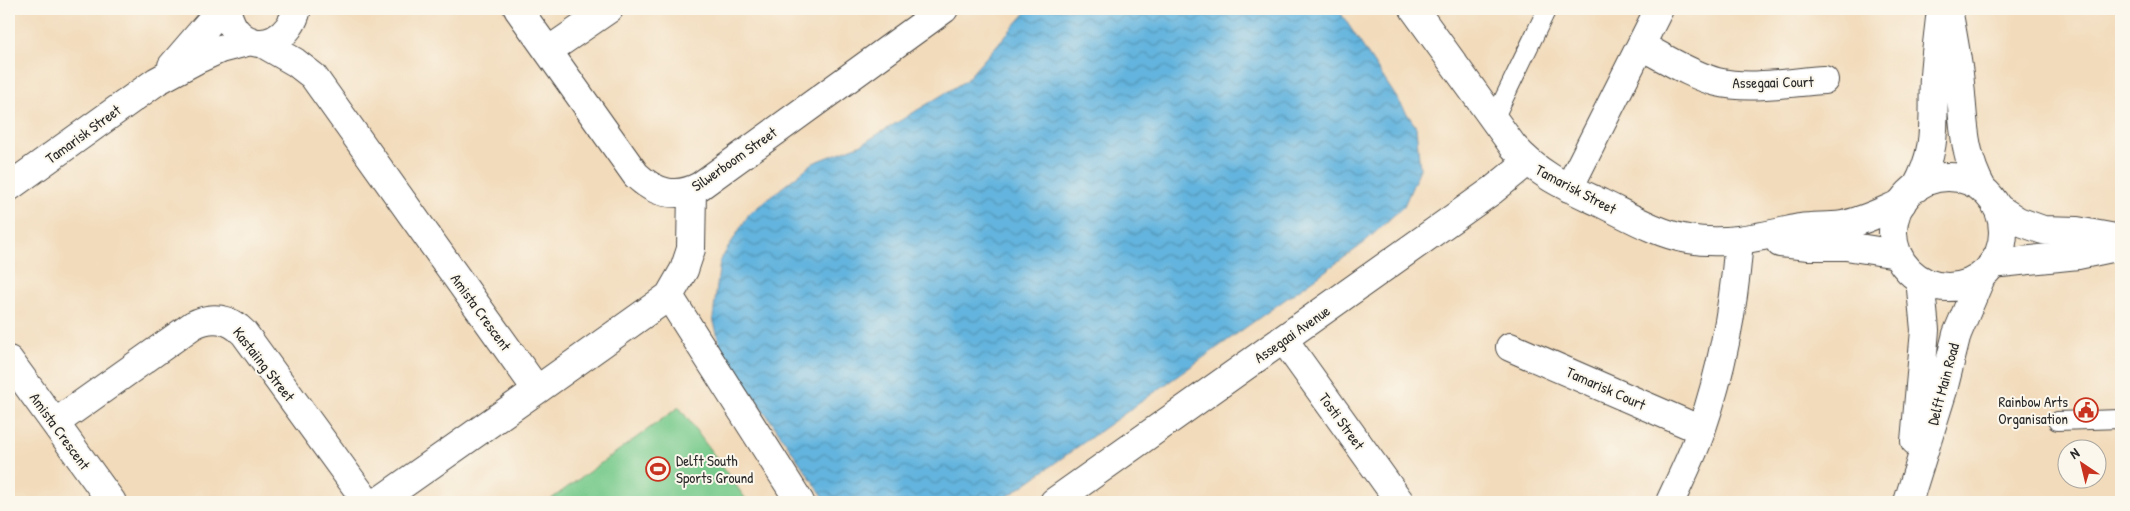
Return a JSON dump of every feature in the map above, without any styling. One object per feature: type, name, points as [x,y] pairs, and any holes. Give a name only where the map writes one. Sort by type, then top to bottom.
[{"type":"street","name":"Tamarisk Street","points":[[157,82],[221,9]]},
{"type":"street","name":"Amista Crescent","points":[[226,9],[230,23],[239,34],[284,54],[313,76],[537,390]]},
{"type":"street","name":"Silwerboom Street","points":[[518,9],[636,175],[658,191],[670,194],[692,190],[944,9]]},
{"type":"street","points":[[548,51],[609,9]]},
{"type":"street","name":"Tamarisk Street","points":[[1414,9],[1527,162],[1546,176],[1569,188],[1666,233],[1687,239],[1707,242],[1745,240],[1809,246],[1846,246],[1897,254]]},
{"type":"street","points":[[1569,188],[1660,9]]},
{"type":"street","points":[[1940,9],[1934,76],[1935,129],[1931,152],[1925,172],[1898,210],[1893,228],[1897,254],[1903,264],[1920,279],[1932,285],[1958,286],[1987,270],[2121,246]]},
{"type":"street","points":[[1948,9],[1959,74],[1968,153],[1973,171],[1991,199],[2002,225],[2002,243],[1987,270]]},
{"type":"street","name":"Tamarisk Street","points":[[9,187],[157,82],[198,59],[220,49],[275,40],[287,32],[296,12]]},
{"type":"street","name":"Amista Crescent","points":[[296,12],[313,76]]},
{"type":"street","name":"Assegaai Court","points":[[1641,46],[1700,76],[1717,82],[1740,85],[1824,80]]},
{"type":"street","name":"Assegaai Avenue","points":[[1054,502],[1493,190],[1527,162]]},
{"type":"street","points":[[1909,195],[1934,179],[1955,177],[1975,184],[2018,221],[2044,230],[2077,231],[2121,239]]},
{"type":"street","points":[[378,502],[669,296],[684,270],[691,249],[692,190]]},
{"type":"street","name":"Tamarisk Street","points":[[1745,240],[1803,228],[1844,225],[1875,215],[1909,195]]},
{"type":"street","points":[[1670,502],[1701,430],[1717,381],[1730,325],[1745,240]]},
{"type":"street","name":"Delft Main Road","points":[[1909,498],[1943,390],[1957,334],[1987,270]]},
{"type":"street","name":"Delft Main Road","points":[[1909,498],[1925,330],[1920,279]]},
{"type":"street","points":[[669,296],[800,502]]},
{"type":"street","name":"Kastaiing Street","points":[[55,424],[193,325],[201,320],[219,318],[237,326],[244,333],[367,502]]},
{"type":"street","name":"Tosti Street","points":[[1284,340],[1400,502]]},
{"type":"street","name":"Tamarisk Court","points":[[1510,346],[1701,430]]},
{"type":"street","name":"Amista Crescent","points":[[9,360],[112,502]]},
{"type":"lane","points":[[1494,118],[1547,9]]},
{"type":"lane","points":[[2057,422],[2121,419]]},
{"type":"green space","name":"Delft South Sports Ground","points":[[679,407],[748,502],[547,502]]},
{"type":"water","points":[[1029,9],[1338,9],[1416,127],[1420,169],[1404,206],[1359,247],[1000,502],[827,502],[721,349],[713,318],[720,261],[749,214],[813,163],[862,144],[965,81]]},
{"type":"place","name":"Rainbow Arts Organisation","points":[[2086,410]]},
{"type":"place","name":"Delft South Sports Ground","points":[[658,469]]}]
